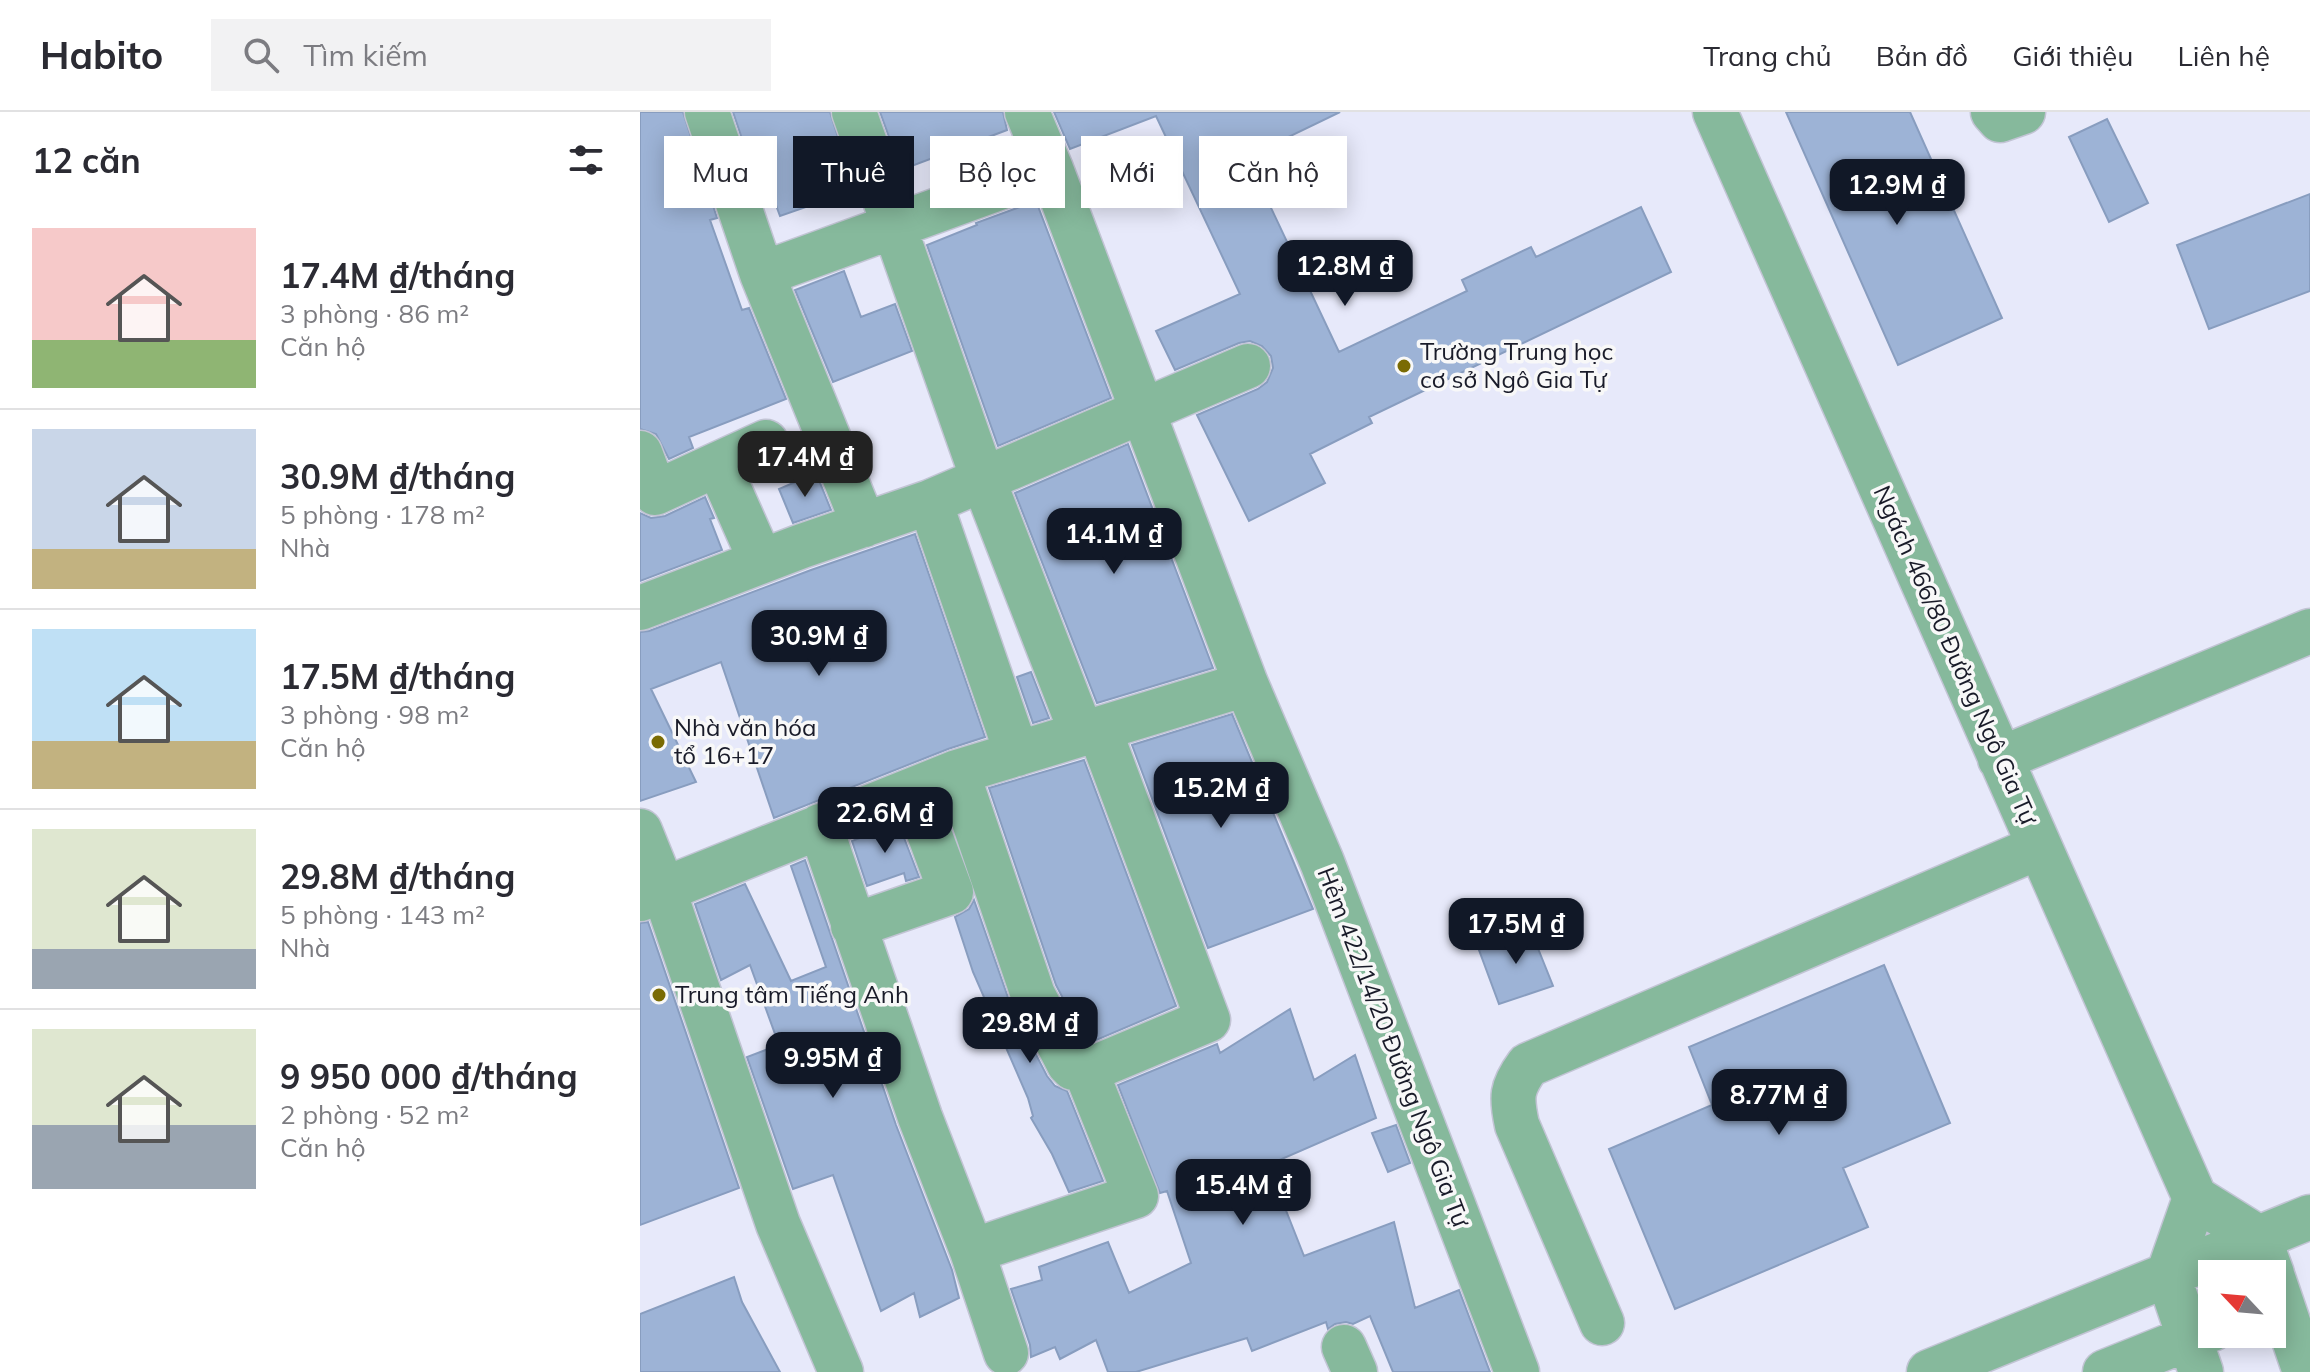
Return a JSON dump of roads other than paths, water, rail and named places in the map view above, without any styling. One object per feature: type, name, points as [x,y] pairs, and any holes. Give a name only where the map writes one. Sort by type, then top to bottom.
[{"type":"street","points":[[707,112],[762,274],[864,525]]},
{"type":"street","points":[[854,112],[983,479],[1091,731],[1208,1020],[1091,1069],[1079,1068]]},
{"type":"street","name":"Hẻm 422/14/20 Đường Ngô Gia Tự","points":[[1027,112],[1037,136]]},
{"type":"street","name":"Ngách 466/80 Đường Ngô Gia Tự","points":[[1715,112],[2195,1198]]},
{"type":"street","points":[[1993,112],[2000,120],[2023,112]]},
{"type":"street","name":"Hẻm 422/14/20 Đường Ngô Gia Tự","points":[[1065,206],[1246,684],[1322,862],[1517,1372]]},
{"type":"street","points":[[762,274],[940,208]]},
{"type":"street","points":[[640,608],[761,561],[930,502],[1248,366]]},
{"type":"street","points":[[640,453],[655,493],[766,442]]},
{"type":"street","points":[[718,464],[761,561]]},
{"type":"street","points":[[930,502],[1017,754]]},
{"type":"street","points":[[2000,759],[2310,631]]},
{"type":"street","points":[[651,894],[957,772],[1246,684]]},
{"type":"street","points":[[957,772],[1033,995],[1079,1068],[1136,1196],[972,1251]]},
{"type":"street","points":[[853,926],[951,892],[913,790]]},
{"type":"street","points":[[820,826],[920,1117],[972,1251],[1006,1353]]},
{"type":"street","points":[[640,831],[651,894],[778,1224],[841,1372]]},
{"type":"street","points":[[1602,1323],[1517,1125],[1511,1101],[1516,1082],[1528,1065],[2039,847]]},
{"type":"street","points":[[2198,1340],[2168,1275],[2195,1198],[2258,1260]]},
{"type":"street","points":[[2286,1264],[2310,1217]]},
{"type":"street","points":[[1929,1372],[2168,1275],[2198,1276]]},
{"type":"street","points":[[2286,1307],[2305,1372]]},
{"type":"street","points":[[2105,1372],[2198,1347]]},
{"type":"place","name":"Trường Trung học cơ sở Ngô Gia Tự","points":[[1404,366]]},
{"type":"place","name":"Nhà văn hóa tổ 16+17","points":[[658,742]]},
{"type":"place","name":"Trung tâm Tiếng Anh","points":[[659,995]]}]
